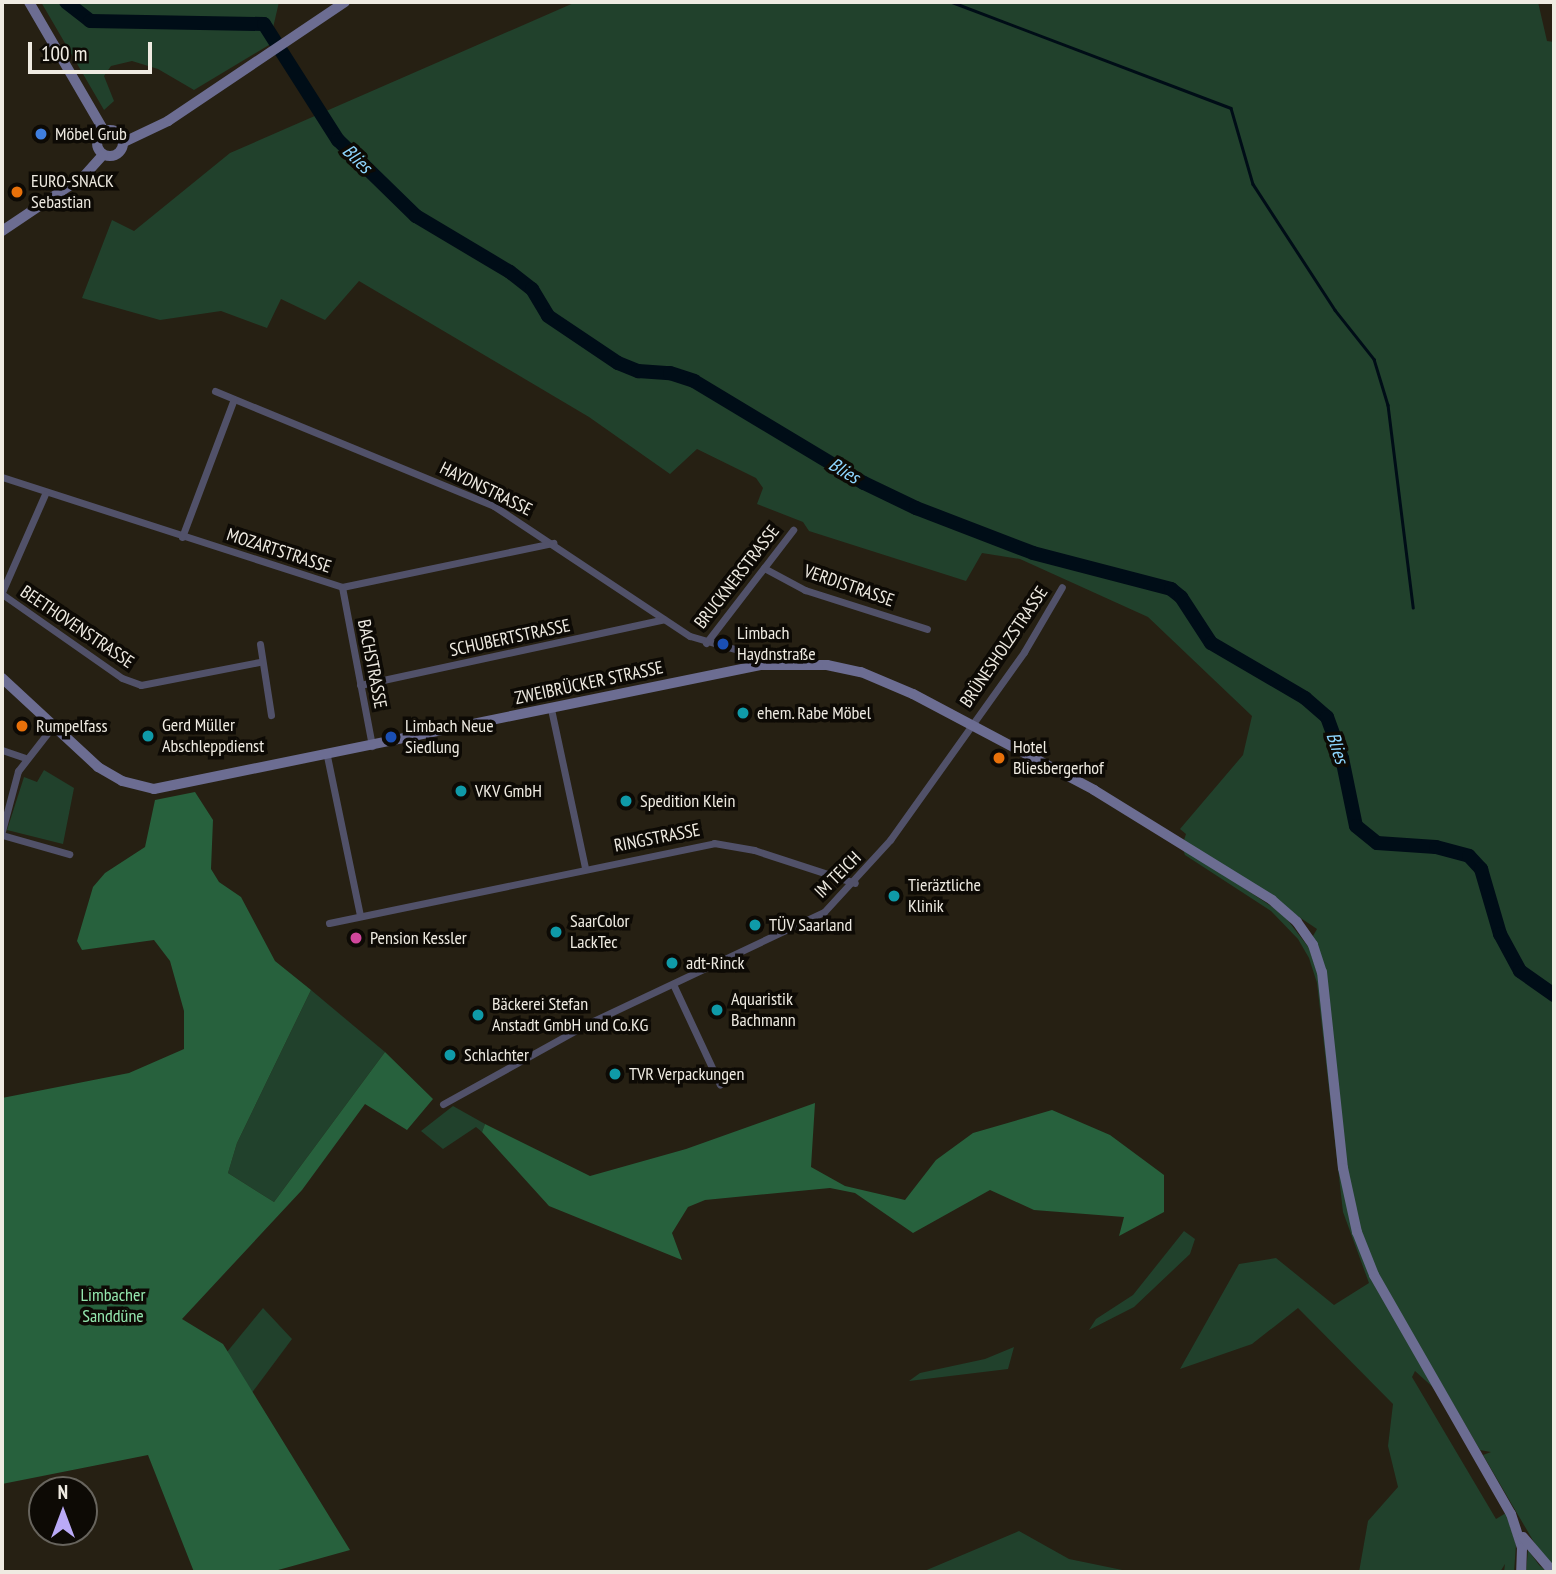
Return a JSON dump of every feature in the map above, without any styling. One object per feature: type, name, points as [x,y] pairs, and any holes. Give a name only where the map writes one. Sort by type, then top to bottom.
[{"type":"street","points":[[29,2],[104,131]]},
{"type":"street","points":[[2,231],[85,176],[103,155],[117,155],[124,142],[152,131],[345,2]]},
{"type":"street","points":[[104,131],[117,131],[124,142]]},
{"type":"street","points":[[103,155],[97,143],[104,131]]},
{"type":"street","name":"HAYDNSTRASSE","points":[[215,391],[495,506],[664,619],[706,643],[746,652],[761,665]]},
{"type":"street","points":[[182,537],[233,399]]},
{"type":"street","name":"MOZARTSTRASSE","points":[[2,477],[46,495],[342,587],[553,543]]},
{"type":"street","points":[[2,593],[46,495]]},
{"type":"street","name":"BRUCKNERSTRASSE","points":[[706,643],[793,530]]},
{"type":"street","name":"VERDISTRASSE","points":[[764,569],[805,590],[927,628]]},
{"type":"street","name":"BACHSTRASSE","points":[[342,587],[372,746]]},
{"type":"street","name":"BRÜNESHOLZSTRASSE","points":[[971,724],[1024,652],[1062,587]]},
{"type":"street","name":"BEETHOVENSTRASSE","points":[[2,593],[122,678],[141,685],[260,662]]},
{"type":"street","name":"SCHUBERTSTRASSE","points":[[360,685],[664,619]]},
{"type":"street","points":[[260,644],[260,662],[271,715]]},
{"type":"street","name":"ZWEIBRÜCKER STRASSE","points":[[2,678],[109,774],[154,789],[327,756],[761,665],[817,664],[861,672],[971,724],[1185,845],[1272,900],[1297,922],[1313,945],[1322,972],[1343,1168],[1357,1232],[1374,1275],[1519,1532],[1553,1572]]},
{"type":"street","points":[[551,709],[585,868]]},
{"type":"street","name":"IM TEICH","points":[[443,1104],[523,1056],[804,925],[855,883],[971,724]]},
{"type":"street","points":[[53,726],[25,758],[2,833],[69,854]]},
{"type":"street","points":[[2,750],[25,758]]},
{"type":"street","points":[[327,756],[360,916]]},
{"type":"street","name":"RINGSTRASSE","points":[[329,923],[714,843],[754,850],[855,883]]},
{"type":"street","points":[[673,984],[720,1085]]},
{"type":"street","points":[[1519,1532],[1521,1572]]},
{"type":"green space","points":[[41,2],[279,2],[269,45],[194,90],[158,69],[132,61],[111,66],[104,76],[114,101],[104,110]]},
{"type":"green space","points":[[576,2],[1538,2],[1547,41],[1554,42],[1554,1567],[1538,1549],[1483,1455],[1491,1452],[1480,1450],[1376,1271],[1354,1210],[1313,936],[1317,929],[1184,840],[1186,834],[1180,829],[1243,755],[1252,716],[1148,617],[1020,559],[982,553],[966,581],[809,531],[803,522],[757,504],[763,488],[756,478],[697,449],[670,474],[589,417],[359,281],[325,320],[281,299],[267,328],[221,311],[160,320],[82,298],[112,220],[134,231],[230,153]]},
{"type":"green space","points":[[44,770],[74,788],[63,844],[7,830],[24,777],[37,782]]},
{"type":"green space","name":"Limbacher Sanddüne","points":[[195,792],[213,820],[211,869],[219,882],[241,897],[275,961],[311,990],[237,1143],[228,1173],[274,1202],[385,1052],[433,1099],[407,1130],[365,1104],[302,1190],[182,1319],[223,1344],[350,1550],[271,1572],[194,1572],[148,1455],[42,1476],[28,1476],[28,1479],[2,1484],[2,1098],[129,1073],[184,1049],[184,1011],[170,961],[154,940],[82,950],[77,941],[93,887],[105,873],[145,847],[155,800]]},
{"type":"green space","points":[[1182,847],[1283,914],[1309,948],[1320,982],[1349,1218],[1436,1390],[1415,1371],[1412,1377],[1496,1519],[1506,1513],[1516,1545],[1514,1572],[1504,1572],[1505,1564],[1500,1572],[1359,1572],[1368,1521],[1398,1487],[1388,1446],[1393,1404],[1298,1308],[1252,1344],[1180,1369],[1239,1264],[1276,1258],[1334,1305],[1369,1283],[1343,1212],[1317,983],[1309,958],[1298,939],[1271,911],[1185,855]]},
{"type":"green space","points":[[311,990],[385,1052],[274,1202],[228,1173],[237,1143]]},
{"type":"green space","points":[[815,1103],[811,1167],[845,1186],[905,1200],[936,1160],[973,1133],[1052,1110],[1110,1135],[1164,1175],[1164,1212],[1119,1236],[1124,1217],[1034,1210],[990,1190],[913,1233],[855,1193],[830,1188],[705,1200],[688,1207],[672,1233],[682,1260],[549,1206],[482,1132],[485,1124],[590,1176],[686,1149]]},
{"type":"green space","points":[[453,1106],[485,1124],[482,1132],[476,1127],[443,1149],[421,1131]]},
{"type":"green space","points":[[1184,1231],[1195,1239],[1190,1254],[1134,1307],[1089,1330],[1096,1319],[1133,1295]]},
{"type":"green space","points":[[263,1308],[292,1339],[251,1394],[227,1352]]},
{"type":"green space","points":[[1014,1347],[1008,1369],[909,1381],[920,1373],[985,1359]]},
{"type":"green space","points":[[1019,1531],[1069,1559],[1132,1572],[922,1572]]},
{"type":"green space","points":[[1528,1550],[1539,1565],[1547,1572],[1526,1572]]},
{"type":"waterway","name":"Blies","points":[[66,2],[90,21],[264,24],[338,140],[416,216],[510,272],[532,289],[548,316],[618,363],[638,371],[670,373],[694,381],[864,483],[916,508],[1033,553],[1171,589],[1181,597],[1211,643],[1305,698],[1327,717],[1342,758],[1356,826],[1377,843],[1436,847],[1469,856],[1481,869],[1500,934],[1520,971],[1554,995]]},
{"type":"waterway","points":[[952,2],[1231,108],[1253,184],[1335,310],[1374,359],[1388,405],[1413,607]]},
{"type":"place","name":"Möbel Grub","points":[[41,134]]},
{"type":"place","name":"EURO-SNACK Sebastian","points":[[17,192]]},
{"type":"place","name":"Limbach Haydnstraße","points":[[723,644]]},
{"type":"place","name":"ehem. Rabe Möbel","points":[[743,713]]},
{"type":"place","name":"Rumpelfass","points":[[22,726]]},
{"type":"place","name":"Gerd Müller Abschleppdienst","points":[[148,736]]},
{"type":"place","name":"Limbach Neue Siedlung","points":[[391,737]]},
{"type":"place","name":"Hotel Bliesbergerhof","points":[[999,758]]},
{"type":"place","name":"VKV GmbH","points":[[461,791]]},
{"type":"place","name":"Spedition Klein","points":[[626,801]]},
{"type":"place","name":"Tieräztliche Klinik","points":[[894,896]]},
{"type":"place","name":"TÜV Saarland","points":[[755,925]]},
{"type":"place","name":"SaarColor LackTec","points":[[556,932]]},
{"type":"place","name":"Pension Kessler","points":[[356,938]]},
{"type":"place","name":"adt-Rinck","points":[[672,963]]},
{"type":"place","name":"Aquaristik Bachmann","points":[[717,1010]]},
{"type":"place","name":"Bäckerei Stefan Anstadt GmbH und Co.KG","points":[[478,1015]]},
{"type":"place","name":"Schlachter","points":[[450,1055]]},
{"type":"place","name":"TVR Verpackungen","points":[[615,1074]]}]
